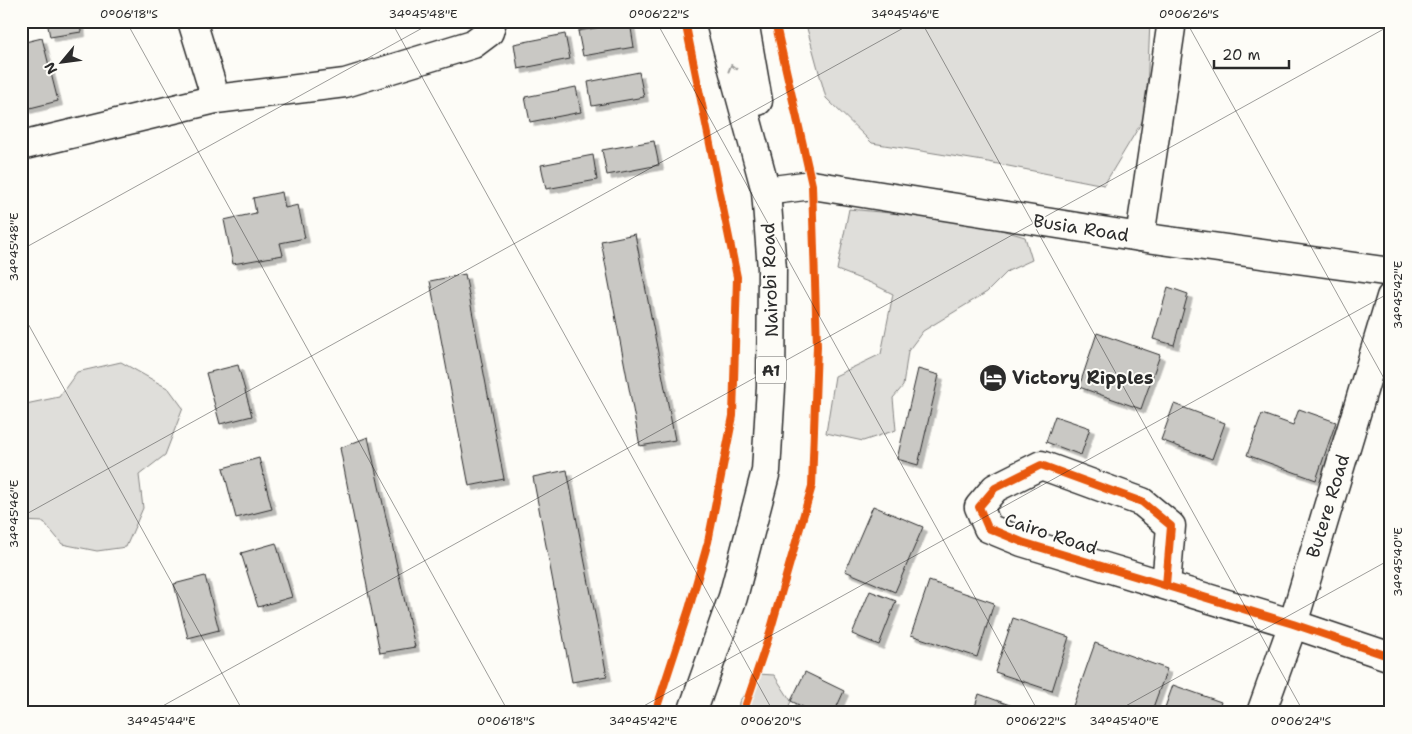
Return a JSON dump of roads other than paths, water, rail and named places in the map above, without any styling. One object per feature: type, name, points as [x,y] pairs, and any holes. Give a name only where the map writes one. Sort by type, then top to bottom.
[{"type":"main road","points":[[192,21],[216,99]]},
{"type":"main road","points":[[21,146],[216,99],[345,83],[473,44],[489,32],[492,21]]},
{"type":"main road","name":"Nairobi Road","points":[[692,713],[733,596],[766,471],[771,387],[772,269],[766,191],[720,21]]},
{"type":"main road","name":"Nairobi Road","points":[[700,713],[756,540],[770,472],[777,379],[776,259],[773,190],[744,21]]},
{"type":"main road","points":[[1140,237],[1172,21]]},
{"type":"main road","name":"Busia Road","points":[[773,190],[812,185],[1140,237],[1391,272]]},
{"type":"main road","name":"Butere Road","points":[[1261,713],[1293,624],[1391,297]]},
{"type":"main road","name":"Cairo Road","points":[[1166,585],[1170,526],[1142,502],[1041,465],[995,488],[979,507],[988,528],[1022,542],[1293,624],[1391,657]]},
{"type":"place","name":"Victory Ripples","points":[[993,378]]}]
